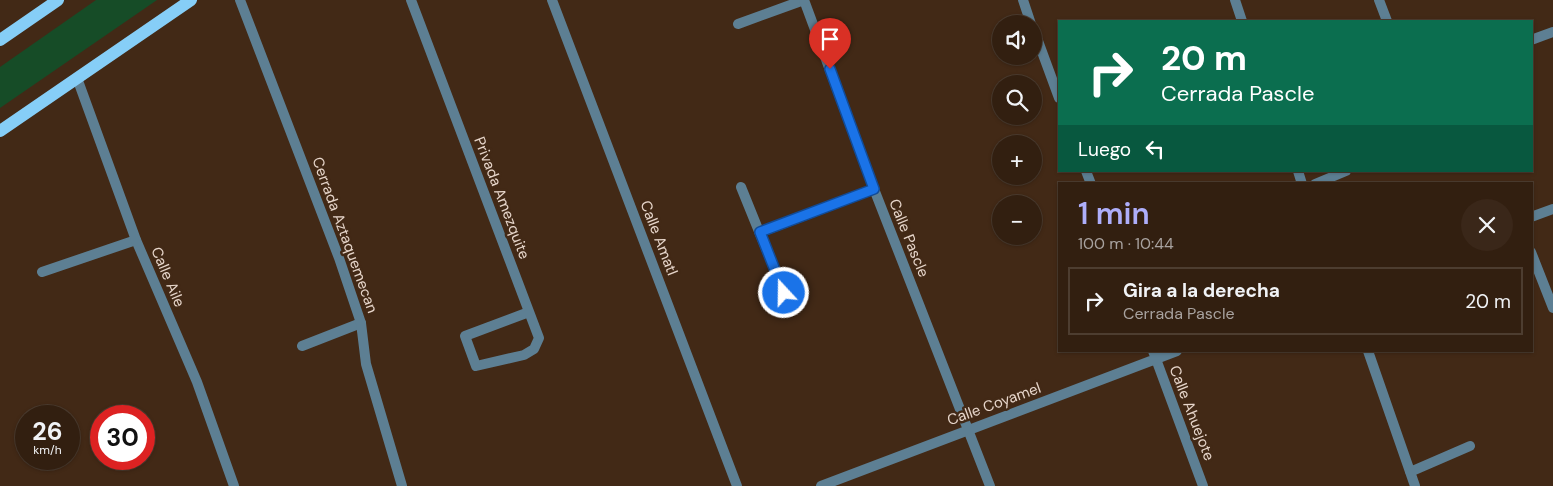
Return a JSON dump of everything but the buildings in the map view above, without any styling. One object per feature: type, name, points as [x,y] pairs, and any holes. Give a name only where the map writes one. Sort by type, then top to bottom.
[{"type":"main road","points":[[0,40],[58,0]]},
{"type":"main road","points":[[0,131],[191,0]]},
{"type":"street","name":"Cerrada Aztaquemecan","points":[[240,0],[340,258],[361,323],[366,364],[402,486]]},
{"type":"street","name":"Privada Amezquite","points":[[411,0],[539,338],[534,349],[524,355],[476,366],[465,336],[529,312]]},
{"type":"street","name":"Calle Amatl","points":[[552,0],[738,486]]},
{"type":"street","points":[[738,24],[804,0]]},
{"type":"street","name":"Calle Pascle","points":[[804,0],[874,189],[990,486]]},
{"type":"street","points":[[1022,0],[1028,15]]},
{"type":"street","points":[[1235,0],[1242,20]]},
{"type":"street","points":[[1379,0],[1387,20]]},
{"type":"street","points":[[1533,39],[1553,32]]},
{"type":"street","points":[[1042,52],[1058,95]]},
{"type":"street","name":"Calle Aile","points":[[77,78],[136,240],[197,382],[234,486]]},
{"type":"street","points":[[1320,182],[1344,172]]},
{"type":"street","points":[[741,187],[784,293]]},
{"type":"street","points":[[760,232],[874,189]]},
{"type":"street","points":[[1533,216],[1553,209]]},
{"type":"street","points":[[42,272],[136,240]]},
{"type":"street","points":[[1533,257],[1553,308]]},
{"type":"street","points":[[302,346],[361,323]]},
{"type":"street","name":"Calle Coyamel","points":[[821,486],[1154,355],[1172,352]]},
{"type":"street","points":[[1368,352],[1415,486]]},
{"type":"street","name":"Calle Ahuejote","points":[[1154,355],[1203,486]]},
{"type":"street","points":[[1410,472],[1470,446]]},
{"type":"green space","points":[[96,0],[157,0],[0,108],[0,67]]},
{"type":"route","points":[[784,293],[760,232],[874,189],[830,69]]}]
